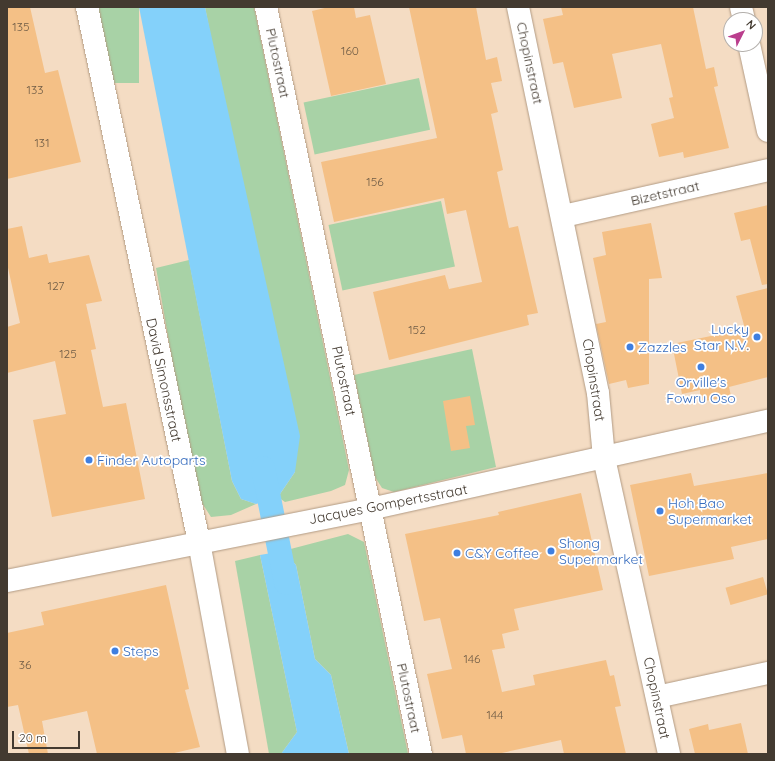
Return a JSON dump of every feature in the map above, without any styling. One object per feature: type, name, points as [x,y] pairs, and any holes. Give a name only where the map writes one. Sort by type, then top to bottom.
[{"type":"street","name":"David Simonsstraat","points":[[86,7],[199,542],[238,754]]},
{"type":"street","name":"Plutostraat","points":[[266,7],[421,754]]},
{"type":"street","name":"Chopinstraat","points":[[518,7],[563,216],[598,393],[604,458],[669,754]]},
{"type":"street","points":[[751,52],[768,131]]},
{"type":"street","name":"Bizetstraat","points":[[563,216],[768,170]]},
{"type":"street","name":"Jacques Gompertsstraat","points":[[7,581],[222,536],[370,509],[768,421]]},
{"type":"street","points":[[657,697],[768,673]]},
{"type":"green space","points":[[98,7],[139,7],[139,83],[98,83]]},
{"type":"green space","points":[[205,7],[254,7],[349,470],[345,485],[331,491],[285,502],[278,497],[295,472]]},
{"type":"green space","points":[[419,78],[430,130],[315,154],[304,103]]},
{"type":"green space","points":[[441,201],[455,267],[342,290],[329,225]]},
{"type":"green space","points":[[189,260],[232,481],[241,499],[256,504],[231,515],[211,517],[200,500],[192,473],[156,268]]},
{"type":"green space","points":[[472,349],[496,467],[394,492],[382,488],[375,477],[354,375]]},
{"type":"green space","points":[[348,534],[364,542],[408,754],[349,754],[331,675],[315,659],[296,565],[283,551]]},
{"type":"green space","points":[[260,555],[297,732],[281,754],[269,754],[235,561]]},
{"type":"water","points":[[139,7],[205,7],[300,436],[295,472],[278,497],[256,504],[241,499],[232,481]]},
{"type":"water","points":[[283,551],[296,565],[315,659],[331,675],[349,754],[281,754],[297,732],[260,555]]},
{"type":"building","points":[[7,7],[30,7],[45,73],[58,70],[81,162],[7,179]]},
{"type":"building","points":[[329,7],[354,7],[356,18],[370,15],[386,84],[331,96],[312,11]]},
{"type":"building","points":[[409,7],[476,7],[486,60],[497,57],[502,81],[491,83],[498,112],[491,114],[503,170],[497,172],[509,228],[518,226],[538,313],[527,315],[529,325],[389,360],[373,292],[445,275],[449,289],[482,282],[466,210],[447,214],[444,198],[334,222],[321,162],[437,138]]},
{"type":"building","points":[[561,7],[693,7],[706,69],[714,67],[718,86],[714,87],[729,148],[684,158],[683,152],[659,157],[651,124],[674,118],[669,98],[673,97],[661,44],[612,54],[622,98],[574,108],[563,62],[553,64],[543,19],[563,15]]},
{"type":"building","points":[[768,205],[768,284],[762,285],[750,239],[741,241],[734,213]]},
{"type":"building","points":[[651,223],[662,278],[649,279],[649,384],[628,388],[626,380],[609,384],[596,324],[606,322],[593,258],[606,255],[602,232]]},
{"type":"building","points":[[22,226],[29,258],[47,254],[49,263],[89,255],[102,301],[86,304],[96,349],[91,350],[103,407],[126,403],[145,499],[52,517],[33,420],[66,414],[55,361],[7,373],[7,327],[20,323],[7,263],[7,229]]},
{"type":"building","points":[[768,288],[768,377],[729,387],[731,396],[700,402],[700,390],[682,394],[672,344],[745,329],[736,296]]},
{"type":"building","points":[[470,396],[475,425],[466,426],[470,448],[451,451],[443,401]]},
{"type":"building","points":[[691,473],[694,486],[768,473],[768,539],[731,547],[734,559],[649,576],[630,485]]},
{"type":"building","points":[[581,493],[603,590],[514,609],[519,630],[502,634],[505,648],[492,650],[502,692],[535,685],[533,675],[606,660],[610,676],[614,675],[621,706],[615,707],[626,754],[564,754],[561,740],[497,754],[466,754],[462,735],[442,739],[427,674],[452,669],[440,618],[424,621],[405,534],[499,515],[498,512]]},
{"type":"building","points":[[763,577],[768,594],[730,605],[726,588]]},
{"type":"building","points":[[166,585],[189,689],[185,690],[200,747],[170,754],[97,754],[87,711],[42,721],[48,754],[29,754],[18,705],[7,707],[7,633],[44,625],[41,612]]},
{"type":"building","points":[[741,723],[748,754],[695,754],[689,729],[708,724],[709,730]]},
{"type":"waterway","points":[[263,468],[286,583]]},
{"type":"place","name":"Lucky Star N.V.","points":[[757,337]]},
{"type":"place","name":"Zazzles","points":[[630,347]]},
{"type":"place","name":"Orville's Fowru Oso","points":[[701,367]]},
{"type":"place","name":"Finder Autoparts","points":[[89,460]]},
{"type":"place","name":"Hoh Bao Supermarket","points":[[660,511]]},
{"type":"place","name":"Shong Supermarket","points":[[551,551]]},
{"type":"place","name":"C&Y Coffee","points":[[457,553]]},
{"type":"place","name":"Steps","points":[[115,651]]}]
